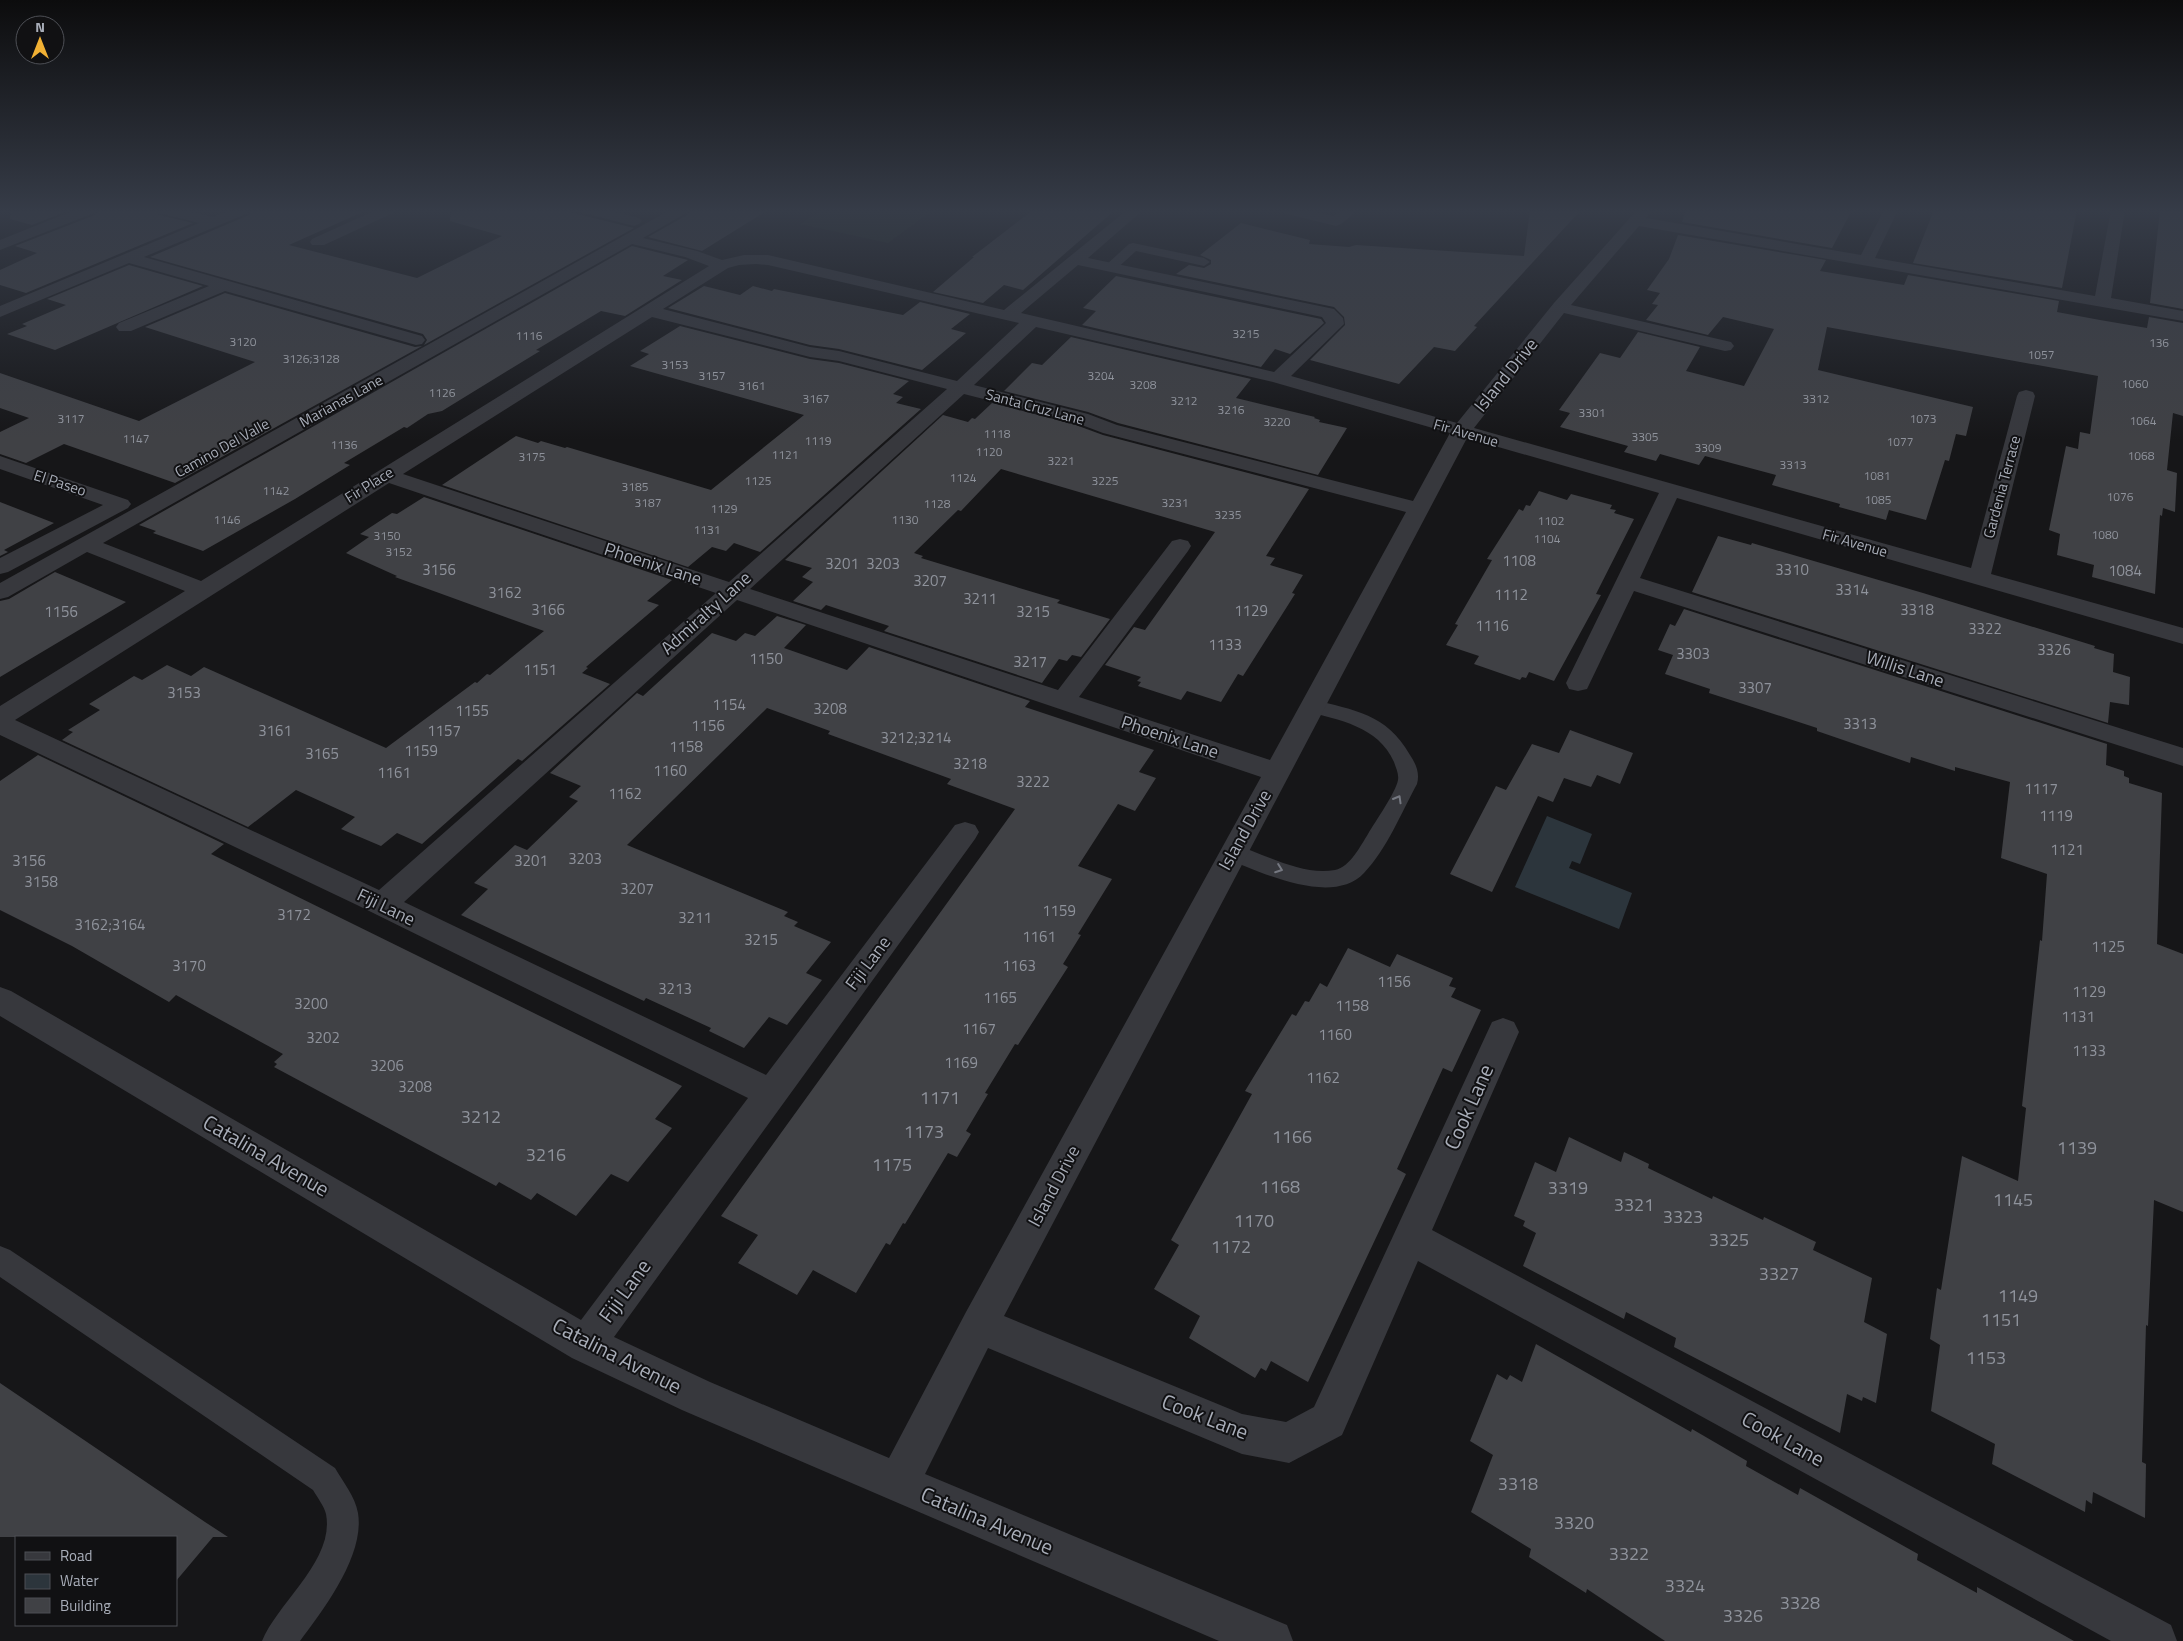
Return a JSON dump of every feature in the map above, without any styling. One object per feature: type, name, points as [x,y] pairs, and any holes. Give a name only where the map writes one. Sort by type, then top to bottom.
[{"type":"street","points":[[0,312],[60,287]]},
{"type":"street","points":[[125,327],[222,287]]},
{"type":"street","points":[[225,287],[416,340]]},
{"type":"street","name":"Camino Del Valle","points":[[156,484],[416,340],[521,287]]},
{"type":"street","name":"Marianas Lane","points":[[0,592],[534,287]]},
{"type":"street","name":"Fir Place","points":[[0,718],[385,475],[691,287]]},
{"type":"street","name":"Fir Avenue","points":[[881,287],[1278,378],[2183,636]]},
{"type":"street","points":[[1007,316],[1043,287]]},
{"type":"street","points":[[1200,287],[1328,313],[1334,318],[1335,324],[1278,378]]},
{"type":"street","name":"Island Drive","points":[[898,1484],[979,1325],[1461,431],[1578,287]]},
{"type":"street","points":[[2013,287],[2183,316]]},
{"type":"street","points":[[2102,302],[2105,287]]},
{"type":"street","points":[[1560,307],[1725,346]]},
{"type":"street","name":"Santa Cruz Lane","points":[[650,311],[1081,418],[1110,429],[1418,509]]},
{"type":"street","name":"Admiralty Lane","points":[[381,905],[731,590],[960,388],[1031,322]]},
{"type":"street","name":"Gardenia Terrace","points":[[1979,578],[2026,396]]},
{"type":"street","name":"El Paseo","points":[[0,462],[129,499],[0,567]]},
{"type":"street","name":"Phoenix Lane","points":[[385,475],[1276,772]]},
{"type":"street","points":[[1578,683],[1671,490]]},
{"type":"street","points":[[86,544],[203,590]]},
{"type":"street","points":[[1063,702],[1180,546]]},
{"type":"street","name":"Willis Lane","points":[[1627,581],[2183,757]]},
{"type":"street","name":"Fiji Lane","points":[[0,724],[770,1093]]},
{"type":"street","name":"Fiji Lane","points":[[586,1344],[965,832]]},
{"type":"street","name":"Catalina Avenue","points":[[0,1000],[586,1344],[696,1396],[898,1484],[1271,1641]]},
{"type":"street","name":"Cook Lane","points":[[979,1325],[1242,1434],[1288,1443],[1328,1421],[1503,1032]]},
{"type":"street","name":"Cook Lane","points":[[1410,1237],[2155,1641]]},
{"type":"lane","points":[[1233,852],[1309,878],[1326,879],[1348,875],[1360,864],[1406,784],[1409,777],[1403,760],[1397,747],[1381,729],[1368,723],[1312,706]]},
{"type":"lane","points":[[0,1260],[324,1480],[342,1512],[339,1544],[320,1587],[279,1641]]},
{"type":"water","points":[[1547,816],[1592,834],[1580,864],[1572,861],[1569,868],[1632,893],[1619,929],[1515,887]]},
{"type":"building","points":[[5,287],[41,287],[26,293]]},
{"type":"building","points":[[77,287],[202,287],[55,350],[7,334],[27,326],[22,324],[66,305],[47,299]]},
{"type":"building","points":[[255,287],[529,287],[424,345],[427,340],[423,334]]},
{"type":"building","points":[[560,287],[672,287],[625,316],[601,311],[536,350],[540,351],[442,411],[428,414],[407,428],[404,427],[344,463],[350,465],[295,499],[203,551],[153,533],[156,531],[139,525]]},
{"type":"building","points":[[703,287],[740,295],[755,287],[903,315],[920,302],[970,314],[951,329],[966,333],[922,370],[839,349],[810,345],[668,308]]},
{"type":"building","points":[[939,287],[1002,287],[983,303],[933,292]]},
{"type":"building","points":[[1010,287],[1027,287],[1023,290]]},
{"type":"building","points":[[1105,287],[1166,287],[1321,319],[1324,323],[1290,354],[1275,349],[1261,367],[1082,325],[1096,311],[1083,308]]},
{"type":"building","points":[[1236,287],[1510,287],[1474,326],[1477,327],[1455,351],[1434,347],[1399,384],[1310,360],[1345,325],[1344,317],[1334,307]]},
{"type":"building","points":[[1649,287],[1975,287],[2059,301],[2057,312],[2100,320],[2147,328],[2149,317],[2183,323],[2183,416],[2173,413],[2167,470],[2177,473],[2175,512],[2163,508],[2162,516],[2160,515],[2155,594],[2092,577],[2094,565],[2057,555],[2060,534],[2049,530],[2066,446],[2078,449],[2080,432],[2090,434],[2098,376],[1827,327],[1818,370],[1973,407],[1966,436],[1956,434],[1949,461],[1945,460],[1926,520],[1889,510],[1886,520],[1839,507],[1840,504],[1772,485],[1776,475],[1705,456],[1699,465],[1660,454],[1656,461],[1624,452],[1628,446],[1560,427],[1570,413],[1559,410],[1600,353],[1620,358],[1638,332],[1700,347],[1686,371],[1744,386],[1774,329],[1723,317],[1708,335],[1646,320],[1658,305],[1652,304],[1660,293],[1647,290]]},
{"type":"building","points":[[2152,287],[2183,287],[2183,309],[2150,303]]},
{"type":"building","points":[[225,293],[415,347],[422,346],[175,483],[64,444],[26,463],[0,454],[0,432],[29,418],[0,408],[0,373],[139,421],[255,362],[145,327]]},
{"type":"building","points":[[680,326],[810,359],[839,363],[909,381],[893,394],[903,397],[896,403],[921,409],[760,552],[734,543],[726,551],[712,547],[688,567],[442,485],[516,436],[538,443],[541,441],[567,447],[711,490],[804,415],[630,366],[649,354],[640,351]]},
{"type":"building","points":[[1071,337],[1251,379],[1236,398],[1315,417],[1320,420],[1319,422],[1347,428],[1318,475],[1004,391],[1032,363],[1042,365]]},
{"type":"building","points":[[992,403],[1073,424],[1103,435],[1309,489],[1266,556],[1275,558],[1270,565],[1303,575],[1292,593],[1295,594],[1243,676],[1238,674],[1221,702],[1187,691],[1181,700],[1138,686],[1141,682],[1137,681],[1141,677],[1105,665],[1134,627],[1145,630],[1215,532],[1001,469],[961,511],[958,510],[914,553],[923,556],[921,558],[1060,600],[1057,603],[1110,619],[1081,657],[1072,655],[1067,661],[1059,659],[1042,683],[884,631],[889,626],[826,605],[821,610],[793,601],[813,582],[802,577],[812,568],[785,560],[943,415],[968,422],[972,418],[975,419]]},
{"type":"building","points":[[1539,491],[1567,500],[1571,494],[1612,505],[1610,509],[1616,510],[1614,513],[1634,519],[1596,594],[1601,595],[1554,681],[1529,672],[1526,678],[1522,677],[1520,680],[1474,664],[1479,656],[1446,645],[1458,625],[1455,624],[1492,560],[1487,559],[1519,509],[1523,511],[1526,505],[1530,506]]},
{"type":"building","points":[[424,497],[672,580],[647,601],[659,605],[586,667],[588,668],[582,673],[610,684],[522,761],[518,759],[422,844],[397,833],[381,846],[341,829],[355,817],[296,790],[248,827],[62,740],[73,732],[68,730],[100,710],[89,704],[134,676],[142,680],[167,665],[191,676],[204,667],[386,748],[475,682],[477,683],[487,674],[490,675],[544,631],[395,577],[397,576],[346,553],[369,537],[360,534],[392,513],[397,514]]},
{"type":"building","points":[[0,502],[54,523],[4,550],[8,552],[0,556]]},
{"type":"building","points":[[1718,536],[1751,545],[1752,543],[2095,646],[2094,648],[2114,654],[2113,672],[2130,677],[2129,705],[2110,702],[2108,723],[1692,592]]},
{"type":"building","points":[[55,572],[126,602],[0,677],[0,601],[9,599]]},
{"type":"building","points":[[1684,609],[2107,744],[2106,765],[2124,771],[2124,776],[2129,778],[2129,783],[2162,793],[2157,944],[2183,954],[2183,1212],[2154,1200],[2148,1326],[2146,1325],[2142,1462],[2146,1464],[2145,1518],[2093,1492],[2092,1504],[2086,1500],[2085,1512],[1992,1464],[1995,1444],[1931,1411],[1940,1345],[1930,1339],[1937,1288],[1941,1290],[1962,1156],[2018,1181],[2026,1108],[2022,1106],[2040,940],[2042,941],[2047,874],[2001,858],[2010,782],[1955,767],[1955,771],[1911,757],[1910,763],[1817,731],[1817,728],[1709,693],[1710,689],[1665,674],[1673,655],[1658,650],[1670,624],[1675,626]]},
{"type":"building","points":[[777,616],[806,625],[784,648],[847,670],[869,647],[1030,701],[1025,707],[1154,750],[1139,772],[1156,778],[1135,811],[1118,804],[1078,866],[1112,879],[1078,934],[1081,935],[1063,964],[1068,967],[1018,1045],[1015,1044],[985,1093],[988,1094],[966,1131],[971,1134],[957,1157],[948,1153],[905,1224],[903,1223],[890,1245],[886,1243],[856,1293],[813,1270],[797,1295],[738,1263],[758,1235],[721,1216],[1015,809],[947,784],[951,779],[828,734],[830,731],[767,708],[627,845],[788,912],[784,916],[798,922],[794,926],[831,942],[806,973],[822,980],[787,1025],[769,1017],[744,1048],[709,1031],[711,1028],[646,998],[644,1001],[461,915],[488,889],[474,883],[515,845],[527,850],[578,801],[569,797],[581,786],[550,773],[637,693],[643,696],[712,633],[736,641],[745,633],[755,636]]},
{"type":"building","points":[[1570,730],[1633,753],[1620,784],[1597,775],[1591,787],[1564,778],[1553,802],[1538,796],[1492,892],[1450,874],[1496,786],[1506,790],[1532,744],[1559,753]]},
{"type":"building","points":[[38,755],[224,844],[211,854],[682,1086],[655,1119],[672,1128],[628,1182],[611,1174],[576,1216],[537,1193],[531,1200],[499,1182],[496,1186],[274,1067],[277,1064],[274,1062],[283,1054],[176,995],[169,1002],[72,946],[0,910],[0,781]]},
{"type":"building","points":[[1348,948],[1390,967],[1397,954],[1453,978],[1449,986],[1456,988],[1451,997],[1481,1010],[1452,1072],[1443,1068],[1397,1169],[1406,1174],[1308,1382],[1271,1361],[1266,1371],[1261,1368],[1255,1378],[1189,1338],[1200,1316],[1154,1289],[1179,1245],[1171,1240],[1252,1094],[1245,1091],[1292,1014],[1296,1016],[1305,1001],[1309,1002],[1320,983],[1327,987]]},
{"type":"building","points":[[1569,1137],[1621,1162],[1624,1152],[1649,1164],[1648,1168],[1712,1199],[1713,1196],[1763,1220],[1764,1217],[1816,1242],[1813,1250],[1872,1278],[1864,1322],[1887,1334],[1876,1403],[1863,1397],[1862,1401],[1847,1394],[1840,1433],[1674,1347],[1676,1338],[1626,1312],[1624,1319],[1523,1266],[1536,1233],[1523,1226],[1525,1221],[1514,1216],[1535,1162],[1556,1172]]},
{"type":"building","points":[[1536,1344],[1691,1432],[1692,1429],[1747,1461],[1746,1466],[1798,1495],[1800,1488],[1918,1554],[1917,1560],[1977,1593],[1977,1587],[2074,1641],[1665,1641],[1587,1589],[1586,1593],[1529,1557],[1531,1549],[1471,1512],[1493,1455],[1470,1441],[1497,1374],[1507,1380],[1510,1375],[1522,1382]]},
{"type":"building","points":[[0,1383],[228,1537],[213,1537],[178,1579],[178,1536],[0,1537]]}]
